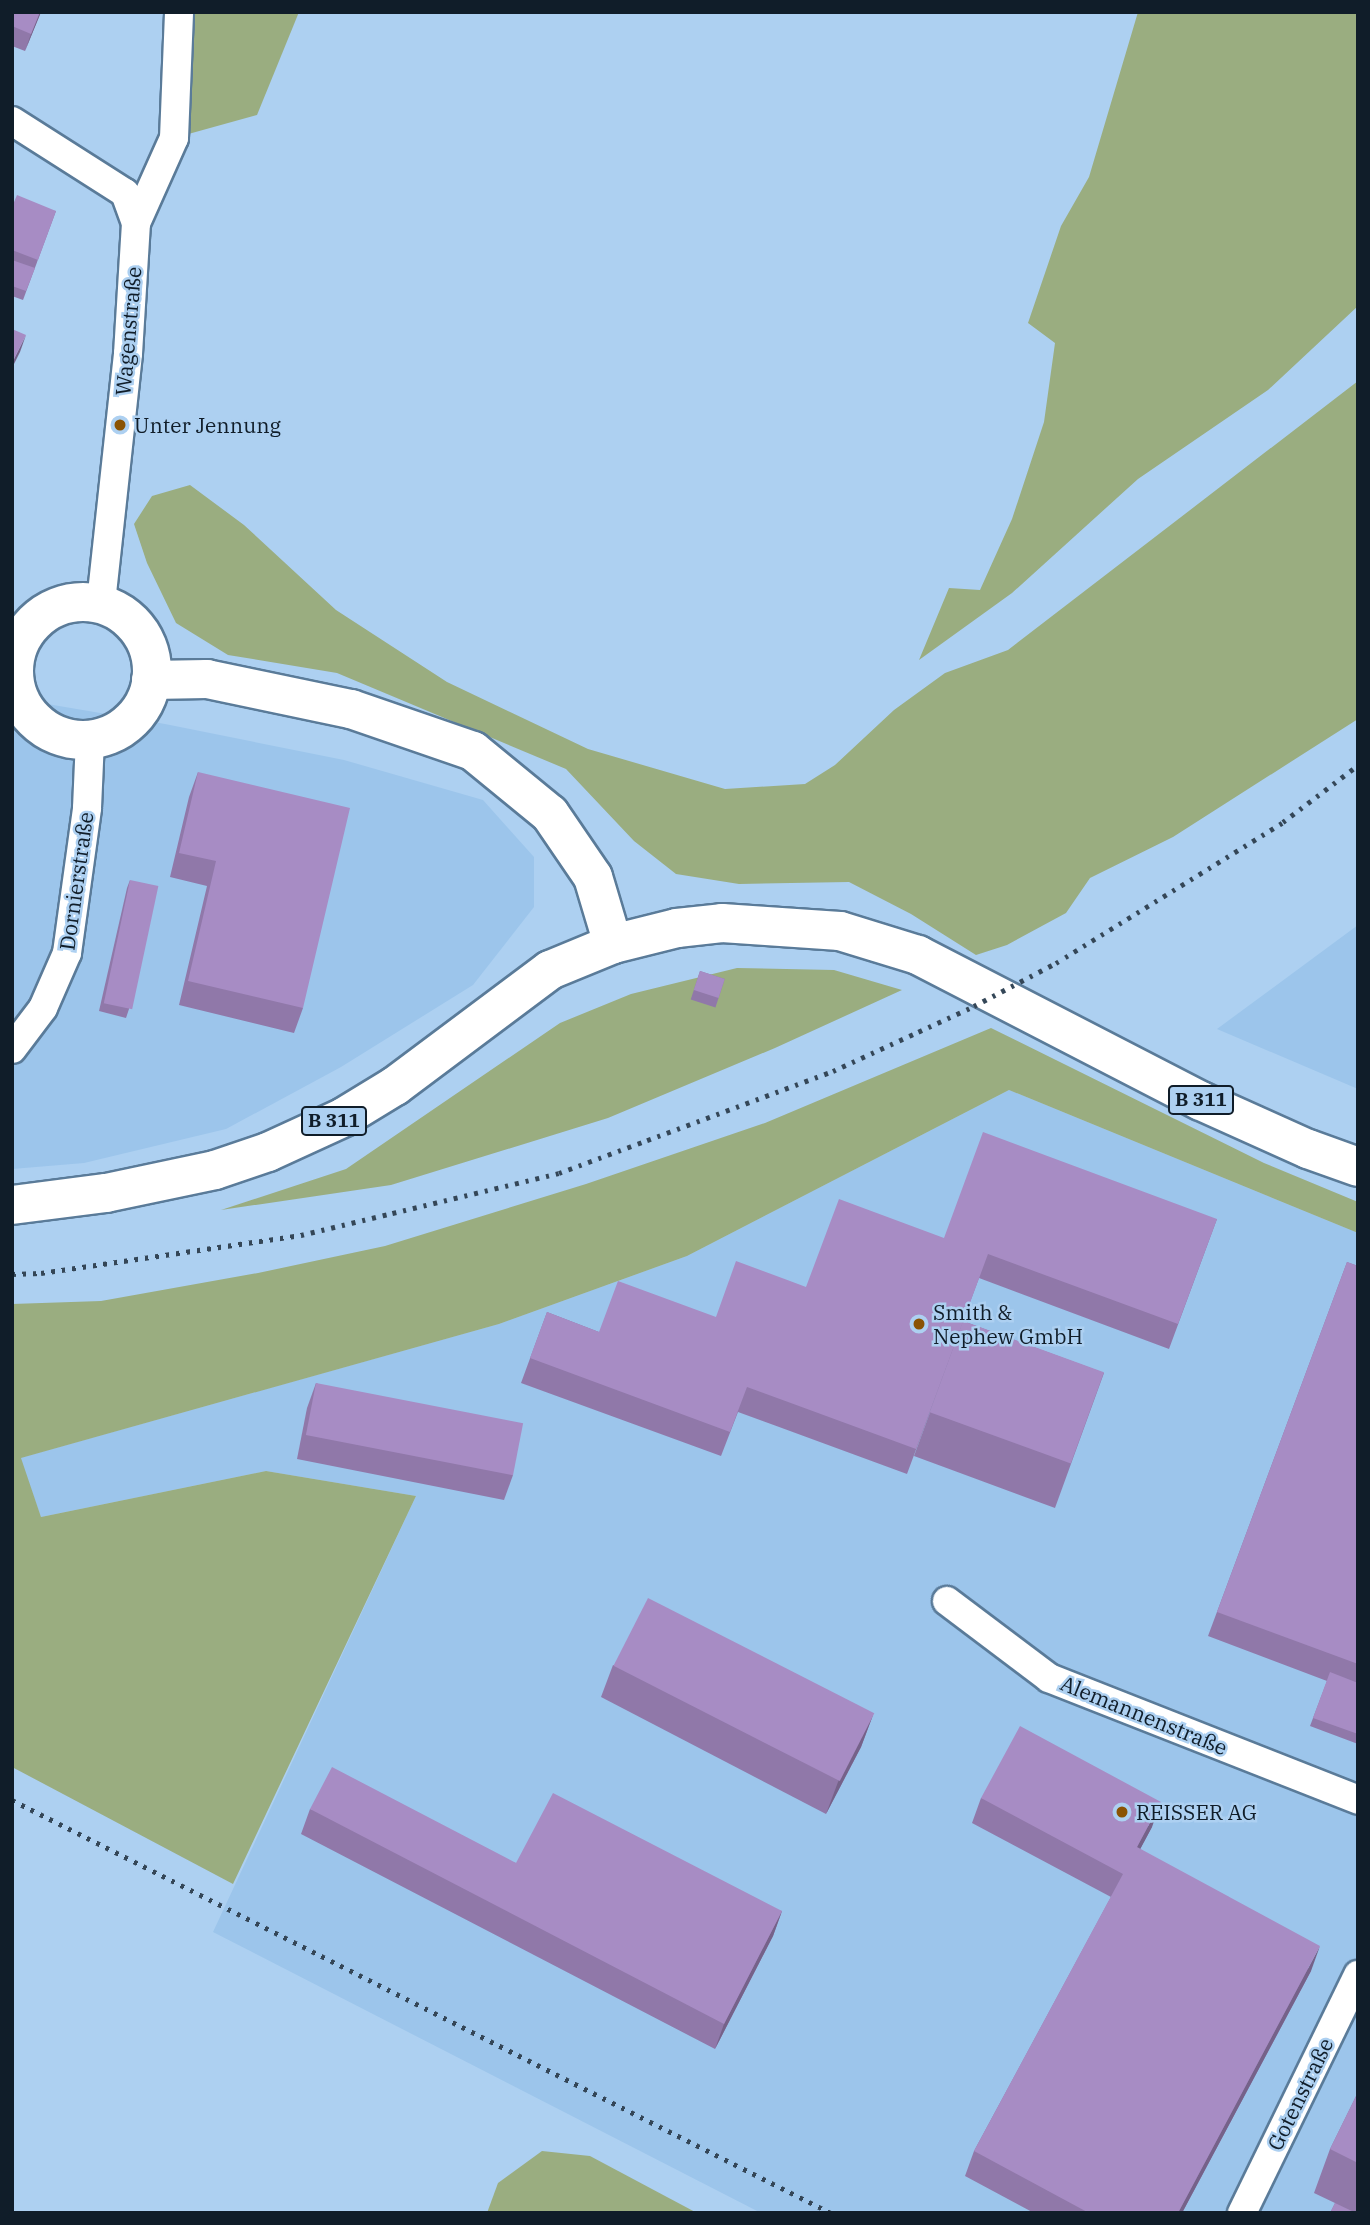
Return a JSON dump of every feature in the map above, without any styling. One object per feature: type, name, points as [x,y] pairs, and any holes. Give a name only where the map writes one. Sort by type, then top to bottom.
[{"type":"main road","points":[[77,601],[101,604],[125,616],[141,634],[150,656],[151,680],[146,699],[133,719],[113,733],[90,740],[63,737],[42,726],[25,709],[15,687],[13,662],[20,641],[34,621],[54,608],[77,601]]},
{"type":"main road","points":[[151,680],[206,679],[351,709],[473,751],[550,814],[593,877],[613,944]]},
{"type":"main road","name":"B 311","points":[[12,1205],[106,1193],[215,1170],[268,1152],[344,1117],[395,1086],[550,970],[613,944],[677,928],[722,922],[840,931],[880,941],[967,978],[1201,1101],[1308,1149],[1358,1167]]},
{"type":"street","points":[[136,223],[174,138],[179,12]]},
{"type":"street","name":"Wagenstraße","points":[[12,121],[125,193],[136,223],[128,354],[101,604]]},
{"type":"street","name":"Dornierstraße","points":[[12,1049],[43,1008],[67,953],[87,808],[90,740]]},
{"type":"street","name":"Alemannenstraße","points":[[947,1601],[1049,1678],[1358,1800]]},
{"type":"street","name":"Gotenstraße","points":[[1242,2213],[1358,1975]]},
{"type":"shaded area","points":[[12,698],[165,724],[344,760],[483,800],[534,857],[534,907],[473,985],[341,1067],[226,1129],[84,1163],[12,1169]]},
{"type":"shaded area","points":[[1358,925],[1358,1089],[1217,1029]]},
{"type":"shaded area","points":[[1009,1090],[1358,1233],[1358,2213],[761,2213],[213,1932],[416,1496],[266,1471],[41,1517],[20,1458],[499,1324],[687,1256]]},
{"type":"green space","points":[[179,12],[299,12],[257,115],[174,138]]},
{"type":"green space","points":[[1138,12],[1358,12],[1358,306],[1268,390],[1138,479],[1012,593],[919,660],[949,588],[980,590],[1012,519],[1044,422],[1055,343],[1028,323],[1061,226],[1089,177]]},
{"type":"green space","points":[[1358,381],[1358,719],[1173,837],[1090,878],[1066,913],[1007,945],[976,955],[911,914],[849,882],[739,884],[676,874],[634,841],[566,769],[337,673],[228,655],[176,623],[147,563],[134,524],[152,496],[190,485],[244,525],[336,610],[447,682],[588,749],[725,789],[805,784],[835,765],[894,710],[945,673],[1008,650]]},
{"type":"green space","points":[[737,968],[834,970],[902,990],[775,1048],[608,1118],[391,1185],[221,1210],[346,1169],[560,1023],[631,994]]},
{"type":"green space","points":[[991,1028],[1264,1163],[1358,1202],[1358,1233],[1009,1090],[687,1256],[499,1324],[21,1458],[41,1517],[266,1471],[416,1496],[233,1884],[12,1767],[12,1304],[101,1301],[258,1273],[385,1246],[586,1184],[765,1123]]},
{"type":"green space","points":[[542,2151],[590,2156],[697,2213],[487,2213],[498,2183]]},
{"type":"building","points":[[12,12],[40,12],[31,34],[12,26]]},
{"type":"building","points":[[17,195],[56,211],[38,260],[12,250],[12,207]]},
{"type":"building","points":[[12,260],[35,268],[26,291],[12,286]]},
{"type":"building","points":[[12,329],[26,335],[12,363]]},
{"type":"building","points":[[198,772],[350,808],[303,1008],[188,981],[216,861],[179,853]]},
{"type":"building","points":[[130,880],[158,886],[132,1009],[104,1003]]},
{"type":"building","points":[[700,971],[725,979],[719,998],[694,990]]},
{"type":"building","points":[[983,1132],[1217,1219],[1178,1324],[988,1254],[916,1449],[747,1387],[730,1432],[530,1358],[547,1312],[599,1332],[618,1281],[716,1317],[736,1261],[806,1287],[839,1199],[944,1238]]},
{"type":"building","points":[[1347,1262],[1358,1266],[1358,1664],[1217,1612]]},
{"type":"building","points":[[963,1321],[1104,1372],[1071,1463],[930,1412]]},
{"type":"building","points":[[316,1383],[523,1423],[513,1475],[306,1435]]},
{"type":"building","points":[[648,1598],[874,1713],[840,1781],[613,1666]]},
{"type":"building","points":[[1330,1672],[1358,1683],[1358,1734],[1313,1718]]},
{"type":"building","points":[[1020,1726],[1161,1802],[1137,1847],[1320,1946],[1178,2213],[1089,2213],[974,2151],[1123,1874],[981,1798]]},
{"type":"building","points":[[332,1767],[516,1863],[553,1793],[782,1911],[724,2024],[310,1809]]},
{"type":"building","points":[[1358,2092],[1358,2163],[1330,2149]]},
{"type":"building","points":[[1335,2203],[1356,2213],[1330,2213]]},
{"type":"railway","points":[[12,1274],[41,1273],[301,1235],[559,1173],[833,1071],[974,1006],[1056,963],[1283,822],[1358,765]]},
{"type":"railway","points":[[12,1800],[831,2213]]},
{"type":"place","name":"Unter Jennung","points":[[120,425]]},
{"type":"place","name":"Smith & Nephew GmbH","points":[[919,1324]]},
{"type":"place","name":"REISSER AG","points":[[1122,1812]]}]
